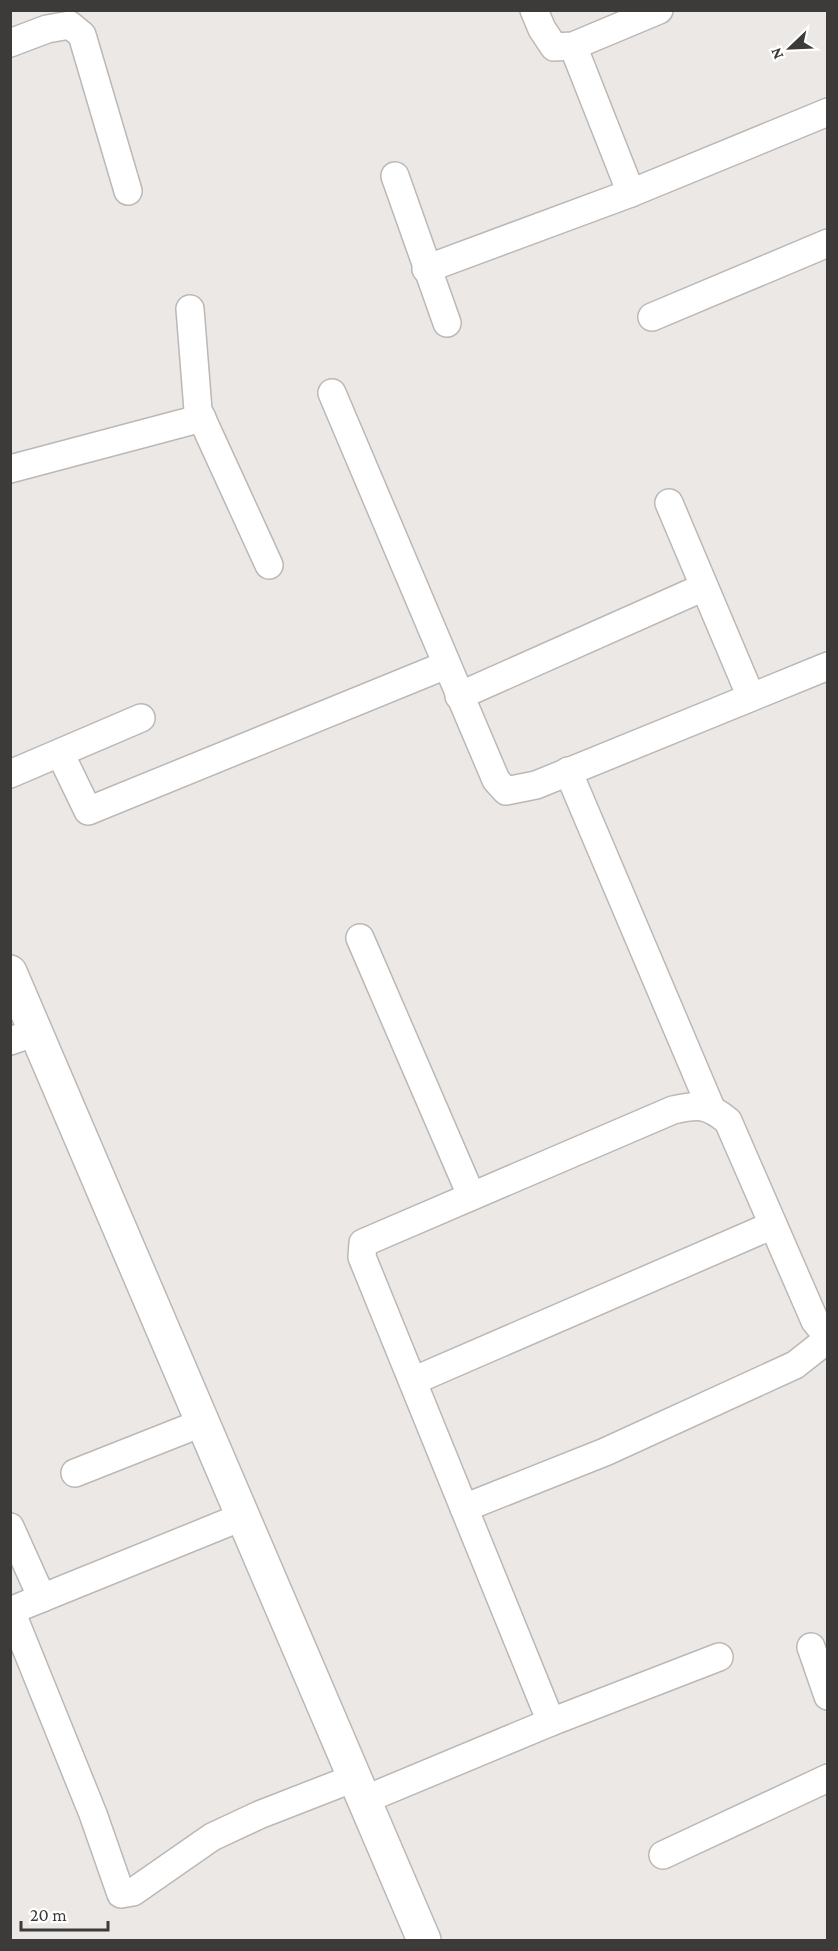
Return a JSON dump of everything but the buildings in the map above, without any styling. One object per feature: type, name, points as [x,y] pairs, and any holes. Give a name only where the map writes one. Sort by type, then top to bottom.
[{"type":"street","points":[[534,10],[542,29],[554,47],[573,46],[658,10]]},
{"type":"street","points":[[10,43],[47,29],[70,25],[82,35],[128,191]]},
{"type":"street","points":[[573,46],[631,193]]},
{"type":"street","points":[[426,269],[631,193],[828,112]]},
{"type":"street","points":[[395,176],[447,323]]},
{"type":"street","points":[[652,317],[828,243]]},
{"type":"street","points":[[190,309],[198,410],[268,565]]},
{"type":"street","points":[[332,393],[459,696],[496,780],[506,791],[536,785],[828,666]]},
{"type":"street","points":[[10,469],[202,418]]},
{"type":"street","points":[[669,503],[751,697]]},
{"type":"street","points":[[459,696],[704,587]]},
{"type":"street","points":[[60,753],[88,811],[446,665]]},
{"type":"street","points":[[10,774],[141,718]]},
{"type":"street","points":[[568,771],[711,1108]]},
{"type":"street","points":[[360,938],[471,1195]]},
{"type":"street","points":[[10,972],[23,1036],[204,1422],[424,1941]]},
{"type":"street","points":[[551,1722],[362,1257],[363,1243],[673,1110],[694,1105],[711,1108],[728,1121],[815,1321],[824,1332],[828,1331]]},
{"type":"street","points":[[412,1381],[773,1225]]},
{"type":"street","points":[[464,1508],[605,1452],[795,1365],[828,1340]]},
{"type":"street","points":[[75,1473],[204,1422]]},
{"type":"street","points":[[244,1516],[11,1611],[93,1814],[121,1894],[133,1892],[212,1837],[259,1815],[359,1789],[551,1722],[719,1657]]},
{"type":"street","points":[[10,1527],[42,1598]]},
{"type":"street","points":[[811,1647],[828,1696]]},
{"type":"street","points":[[663,1855],[828,1778]]}]
